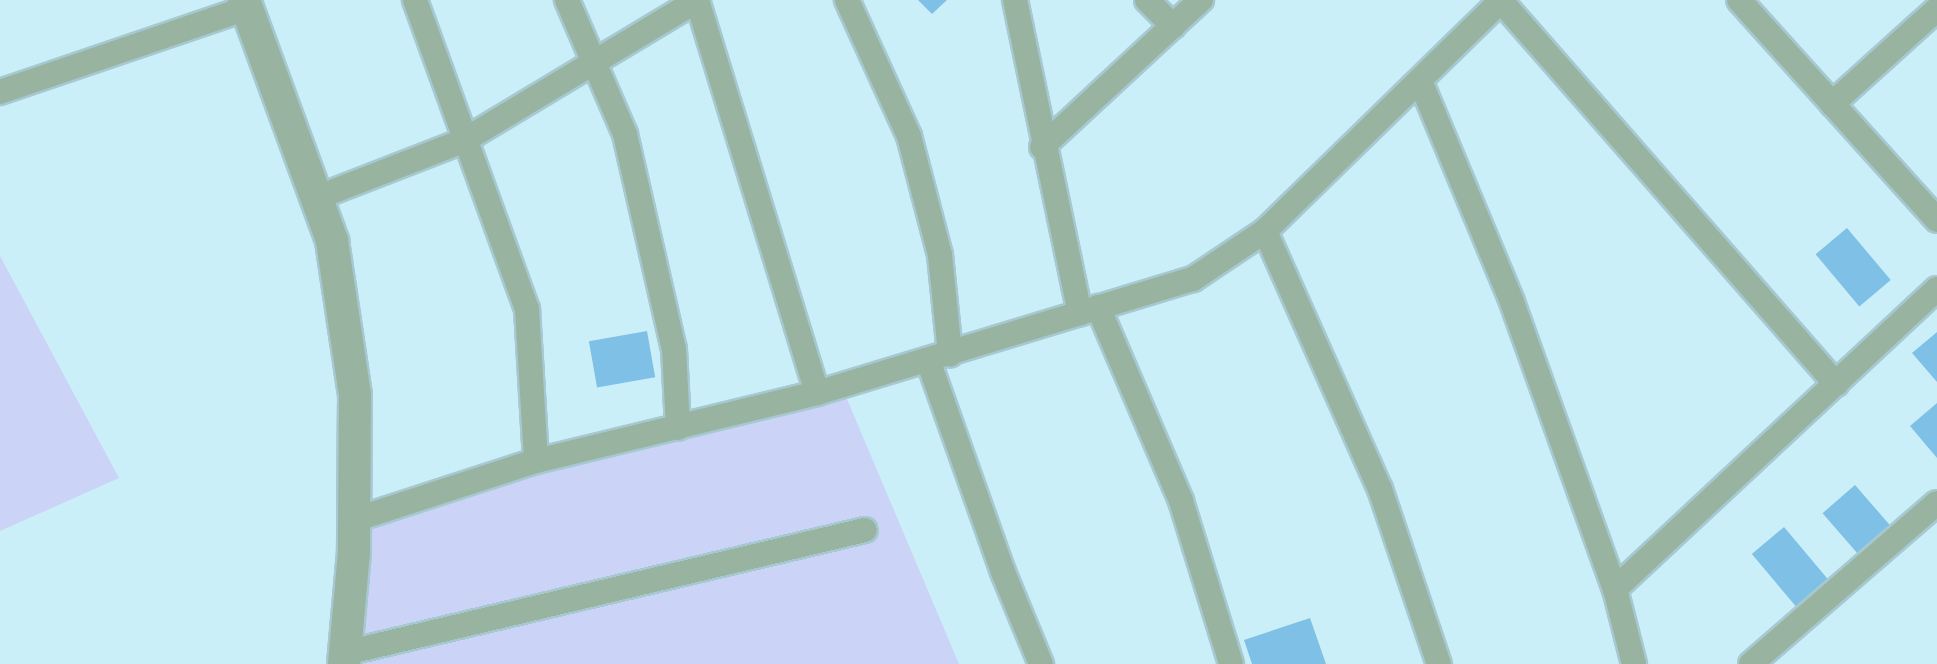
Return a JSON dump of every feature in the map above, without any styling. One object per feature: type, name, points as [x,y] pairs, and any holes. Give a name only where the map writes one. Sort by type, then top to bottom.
[{"type":"street","points":[[415,0],[463,141],[527,309],[536,461]]},
{"type":"street","points":[[567,0],[592,64],[625,134],[674,349],[678,428]]},
{"type":"street","points":[[316,198],[463,141],[698,0],[817,393]]},
{"type":"street","points":[[847,0],[909,136],[940,255],[939,357],[1041,664]]},
{"type":"street","points":[[1015,0],[1042,147],[1089,310],[1181,501],[1231,664]]},
{"type":"street","points":[[1147,0],[1173,26]]},
{"type":"street","points":[[1042,147],[1201,0]]},
{"type":"street","points":[[1739,0],[1937,220]]},
{"type":"street","points":[[354,520],[536,461],[817,393],[1193,279],[1265,231],[1421,83],[1502,1],[1836,384]]},
{"type":"street","points":[[0,92],[246,4],[332,241],[355,395],[354,520],[345,658],[865,530]]},
{"type":"street","points":[[1832,104],[1937,9]]},
{"type":"street","points":[[1421,83],[1512,302],[1615,589],[1634,664]]},
{"type":"street","points":[[1265,231],[1380,489],[1439,664]]},
{"type":"street","points":[[1615,589],[1937,289]]},
{"type":"street","points":[[1751,664],[1937,503]]},
{"type":"shaded area","points":[[0,256],[119,478],[0,531]]},
{"type":"shaded area","points":[[841,385],[959,664],[352,664],[358,521]]},
{"type":"building","points":[[918,0],[947,0],[932,14]]},
{"type":"building","points":[[1847,228],[1891,280],[1859,306],[1816,254]]},
{"type":"building","points":[[647,331],[655,377],[597,388],[589,341]]},
{"type":"building","points":[[1937,332],[1937,382],[1912,353]]},
{"type":"building","points":[[1937,403],[1937,458],[1910,426]]},
{"type":"building","points":[[1855,485],[1896,533],[1864,561],[1823,513]]},
{"type":"building","points":[[1784,527],[1829,581],[1797,608],[1752,554]]},
{"type":"building","points":[[1310,618],[1326,664],[1252,664],[1244,640]]}]
